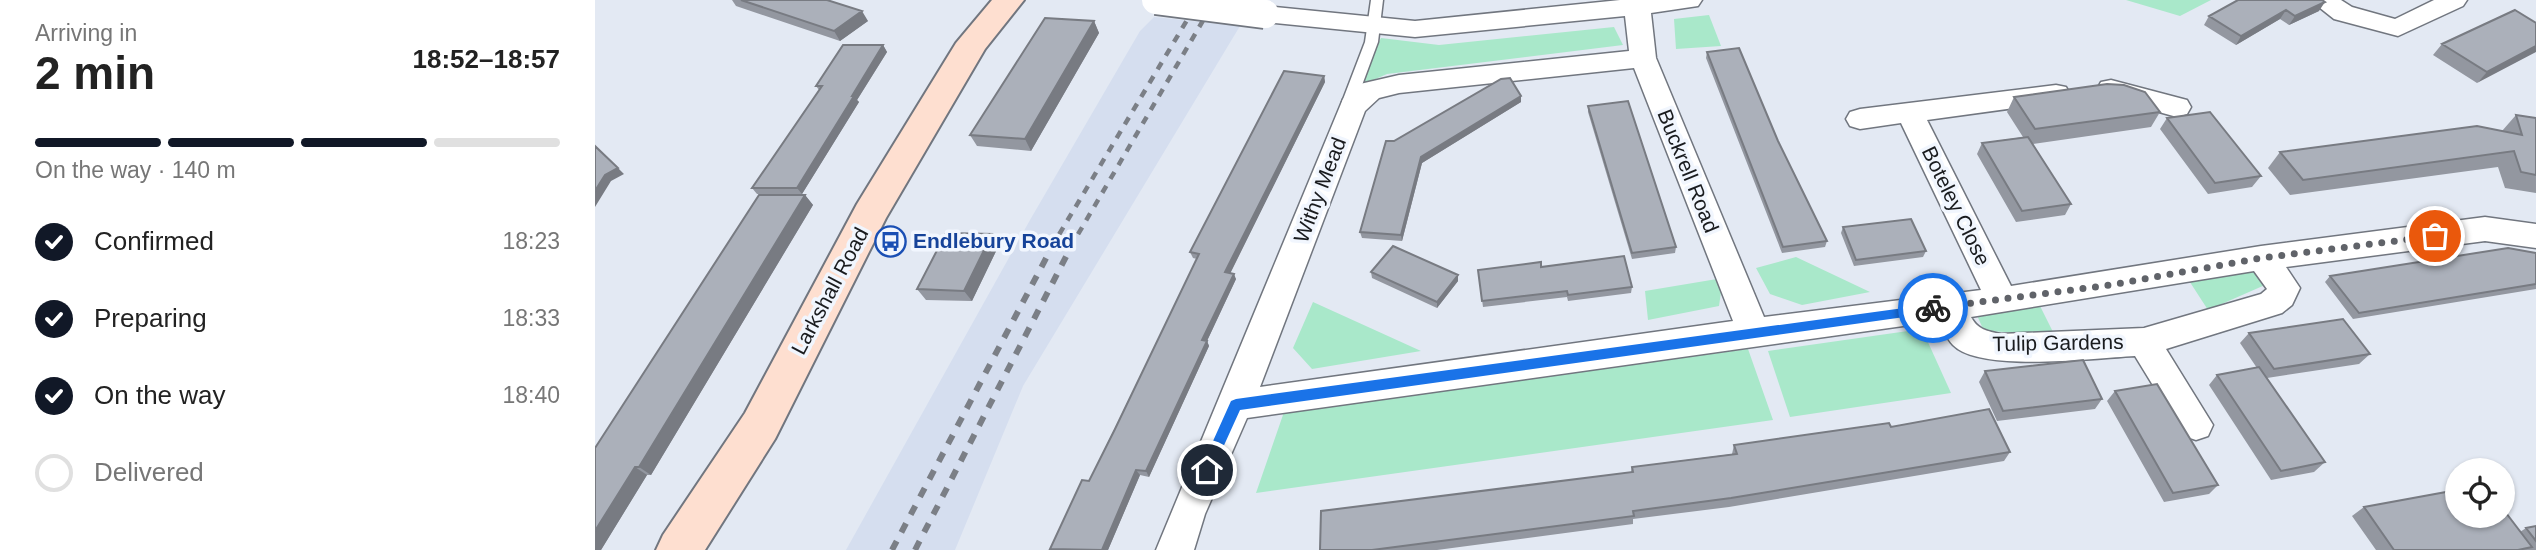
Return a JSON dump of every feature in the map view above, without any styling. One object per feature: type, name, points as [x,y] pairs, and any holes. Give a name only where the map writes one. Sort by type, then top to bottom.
[{"type":"main road","name":"Larkshall Road","points":[[679,550],[760,426],[870,214],[965,55],[999,9],[1009,0]]},
{"type":"street","points":[[1156,0],[1265,14],[1377,12],[1415,29],[1477,25],[1689,0]]},
{"type":"street","points":[[2323,0],[2343,13],[2398,28],[2454,0]]},
{"type":"street","name":"Buckrell Road","points":[[1637,6],[1643,58],[1754,332]]},
{"type":"street","name":"Withy Mead","points":[[1175,550],[1187,514],[1236,405],[1350,111],[1370,91],[1399,84],[1643,58]]},
{"type":"street","points":[[1860,119],[2099,88],[2117,89],[2177,107]]},
{"type":"street","name":"Boteley Close","points":[[1910,113],[2002,300]]},
{"type":"street","points":[[1236,405],[2002,300],[2261,258],[2486,229],[2536,236]]},
{"type":"street","name":"Tulip Gardens","points":[[1948,307],[1964,335],[1977,343],[2001,348],[2144,342],[2271,304],[2281,296],[2284,288],[2261,258]]},
{"type":"street","name":"Tulip Gardens","points":[[2144,342],[2196,425]]},
{"type":"lane","points":[[1350,111],[1349,94],[1367,57],[1377,12]]},
{"type":"shaded area","points":[[1154,17],[1240,26],[1023,386],[955,550],[846,550],[1030,220],[1140,31]]},
{"type":"green space","points":[[2126,0],[2211,0],[2180,16]]},
{"type":"green space","points":[[1709,15],[1721,46],[1676,49],[1674,19]]},
{"type":"green space","points":[[1614,27],[1623,45],[1387,74],[1355,88],[1381,38],[1439,45]]},
{"type":"green space","points":[[1796,257],[1870,292],[1802,305],[1770,294],[1756,268]]},
{"type":"green space","points":[[2256,264],[2265,285],[2208,310],[2186,276]]},
{"type":"green space","points":[[1723,278],[1719,306],[1648,320],[1645,291]]},
{"type":"green space","points":[[1313,302],[1421,351],[1312,369],[1293,348]]},
{"type":"green space","points":[[2038,302],[2054,334],[1984,331],[1975,311]]},
{"type":"green space","points":[[1922,329],[1951,393],[1790,417],[1768,351]]},
{"type":"green space","points":[[1748,349],[1773,420],[1256,493],[1284,412]]},
{"type":"building","points":[[741,0],[827,0],[862,11],[834,31]]},
{"type":"building","points":[[2238,0],[2325,2],[2295,16],[2286,10],[2241,36],[2209,16]]},
{"type":"building","points":[[2515,10],[2536,23],[2536,46],[2487,72],[2442,44]]},
{"type":"building","points":[[1045,18],[1094,21],[1025,139],[970,135]]},
{"type":"building","points":[[843,45],[883,45],[797,188],[752,188],[822,86],[816,86]]},
{"type":"building","points":[[1739,48],[1778,141],[1827,241],[1783,247],[1707,52]]},
{"type":"building","points":[[1284,71],[1324,76],[1225,272],[1234,274],[1202,340],[1207,341],[1146,471],[1136,470],[1102,550],[1050,549],[1082,480],[1089,481],[1115,429],[1199,254],[1190,252]]},
{"type":"building","points":[[1510,78],[1521,96],[1421,157],[1401,235],[1360,232],[1386,141],[1394,141],[1501,79]]},
{"type":"building","points":[[2107,84],[2124,85],[2145,92],[2160,112],[2035,129],[2014,97]]},
{"type":"building","points":[[1628,101],[1676,247],[1632,253],[1588,106]]},
{"type":"building","points":[[2210,112],[2261,176],[2215,183],[2167,118]]},
{"type":"building","points":[[2516,115],[2536,118],[2536,175],[2521,172],[2514,151],[2303,180],[2280,152],[2477,126],[2522,135]]},
{"type":"building","points":[[2028,137],[2071,204],[2022,211],[1982,143]]},
{"type":"building","points":[[595,146],[618,168],[605,175],[595,191]]},
{"type":"building","points":[[759,195],[805,195],[639,467],[635,467],[595,531],[595,448]]},
{"type":"building","points":[[1911,219],[1926,251],[1856,260],[1843,227]]},
{"type":"building","points":[[946,233],[992,234],[964,291],[917,289]]},
{"type":"building","points":[[1393,246],[1458,275],[1437,302],[1371,272]]},
{"type":"building","points":[[2508,248],[2536,253],[2536,284],[2359,313],[2330,276]]},
{"type":"building","points":[[1624,256],[1632,287],[1482,301],[1478,270],[1541,262],[1541,267]]},
{"type":"building","points":[[2343,319],[2370,354],[2274,369],[2249,333]]},
{"type":"building","points":[[2083,360],[2102,399],[2003,411],[1985,371]]},
{"type":"building","points":[[2259,367],[2325,462],[2281,471],[2217,375]]},
{"type":"building","points":[[2157,384],[2218,485],[2173,493],[2115,391]]},
{"type":"building","points":[[1989,409],[2010,452],[1731,498],[1633,511],[1634,516],[1372,550],[1320,550],[1321,511],[1633,472],[1632,467],[1737,454],[1734,445],[1889,423],[1891,427]]},
{"type":"building","points":[[2445,492],[2445,528],[2515,528],[2515,525],[2532,547],[2518,550],[2394,550],[2364,507]]},
{"type":"building","points":[[2536,526],[2536,541],[2526,528]]},
{"type":"railway","points":[[1051,248],[1199,0]]},
{"type":"railway","points":[[1070,248],[1215,0]]},
{"type":"railway","points":[[892,550],[1052,247]]},
{"type":"railway","points":[[915,550],[1071,247]]},
{"type":"way so far","points":[[1933,308],[2110,285],[2261,258],[2435,236]]},
{"type":"place","name":"Endlebury Road","points":[[890,241]]},
{"type":"route","points":[[1207,470],[1236,405],[1933,308]]}]
